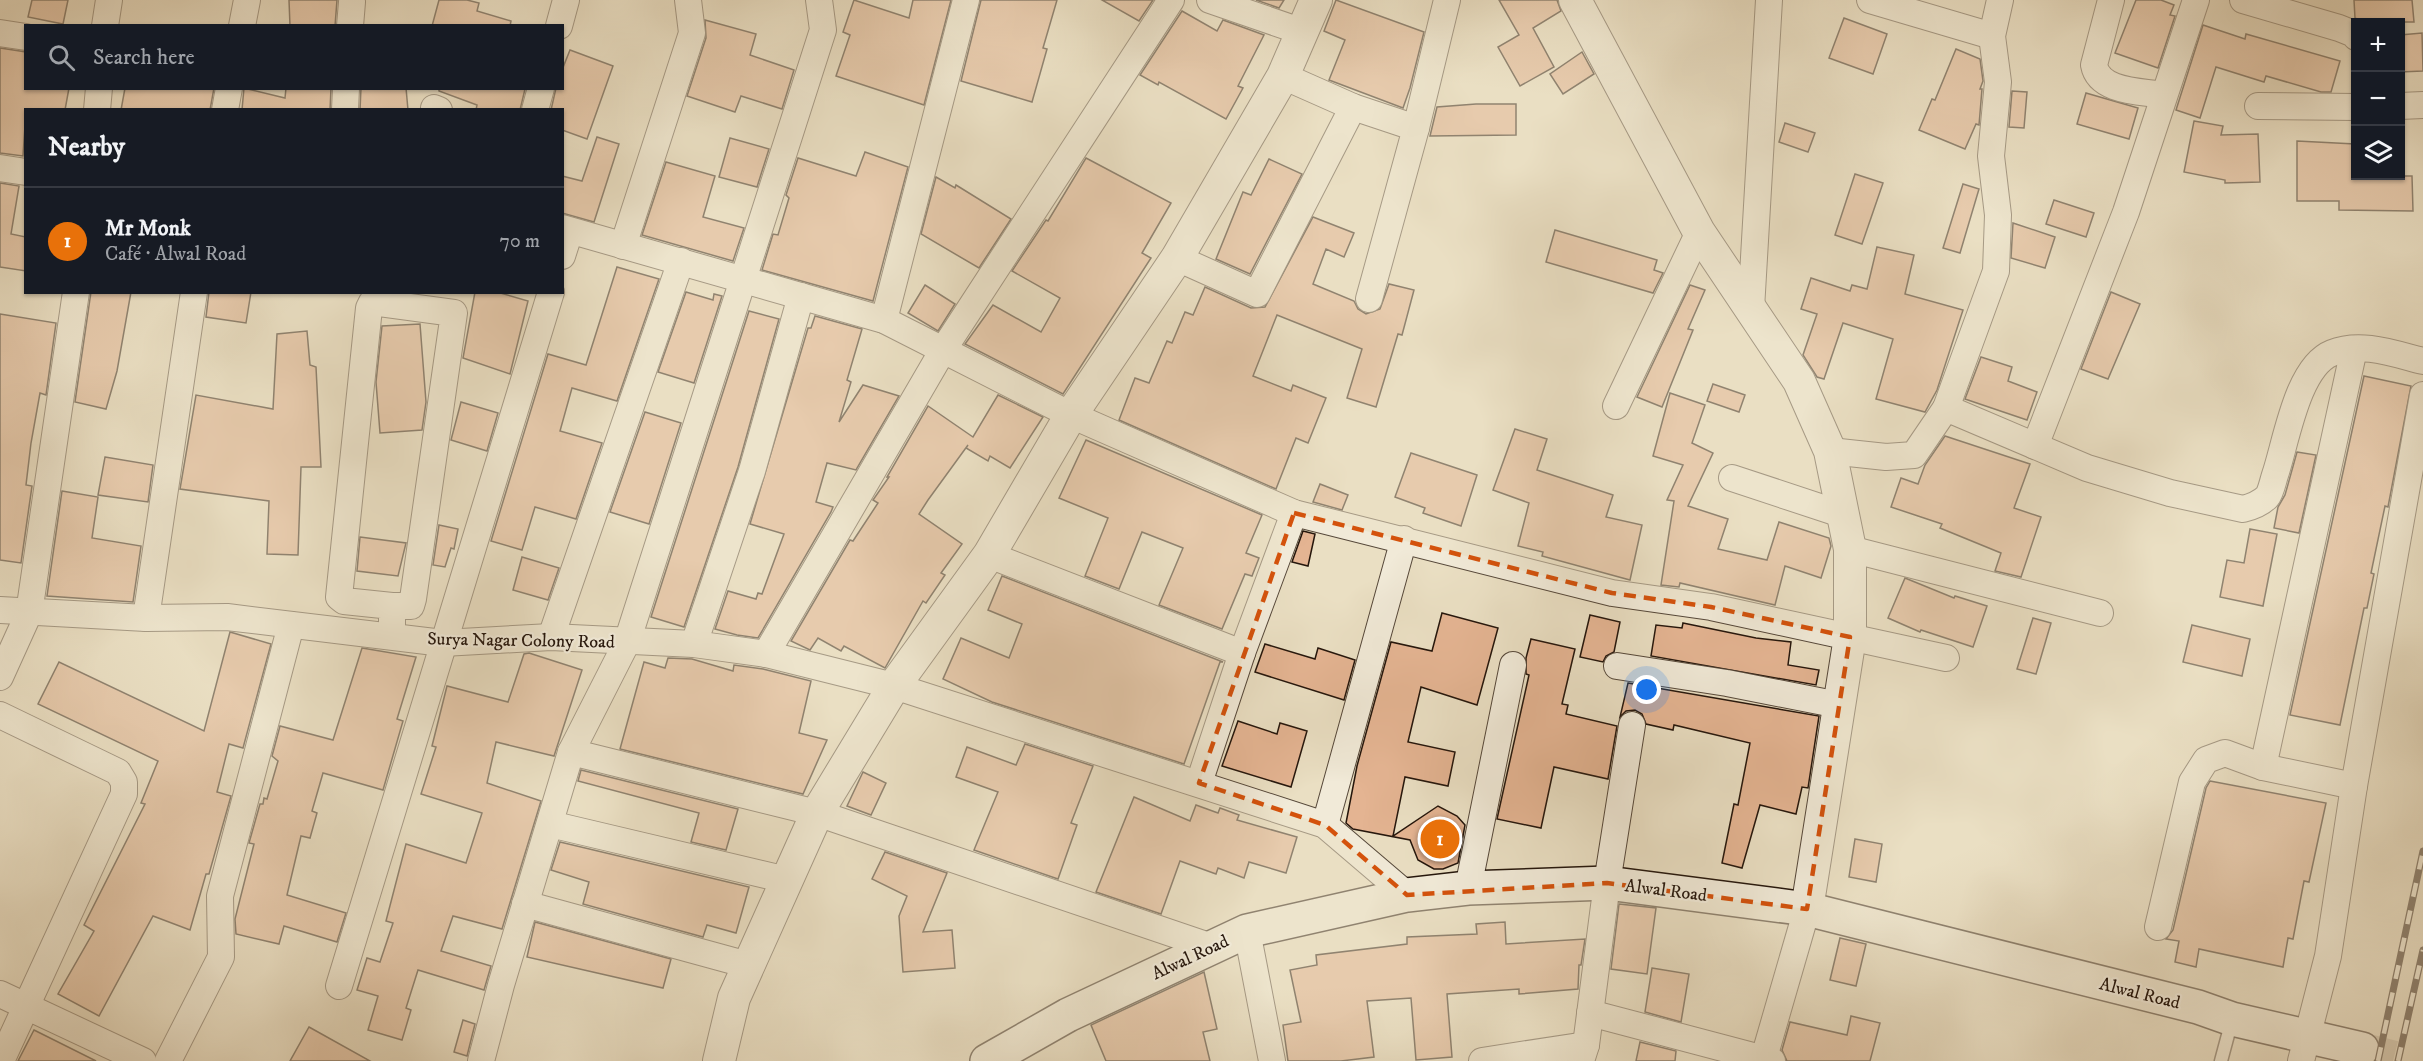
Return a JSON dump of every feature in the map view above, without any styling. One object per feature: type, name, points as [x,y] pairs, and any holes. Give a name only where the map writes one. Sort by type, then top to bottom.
[{"type":"main road","name":"Alwal Road","points":[[987,1061],[1068,1015],[1212,946],[1247,932],[1407,895],[1468,888],[1607,883],[1807,909],[2198,1007],[2232,1018],[2304,1049],[2362,1049]]},
{"type":"street","points":[[105,24],[109,0]]},
{"type":"street","points":[[242,24],[247,0]]},
{"type":"street","points":[[560,24],[566,0]]},
{"type":"street","points":[[623,246],[692,33],[688,0]]},
{"type":"street","points":[[481,1061],[525,904],[572,752],[627,642],[745,280],[823,30],[819,0]]},
{"type":"street","points":[[884,320],[966,0]]},
{"type":"street","points":[[766,654],[943,350],[1171,0]]},
{"type":"street","points":[[1210,0],[1303,32]]},
{"type":"street","points":[[718,1061],[734,998],[817,813],[894,686],[989,555],[1071,415],[1177,258],[1283,76],[1316,0]]},
{"type":"street","points":[[1369,299],[1448,0]]},
{"type":"street","points":[[1575,0],[1699,231],[1799,381],[1830,452],[1836,492],[1844,515],[1850,549],[1850,637],[1807,909],[1766,1060],[1590,1013]]},
{"type":"street","points":[[1750,309],[1769,0]]},
{"type":"street","points":[[1870,0],[1992,36]]},
{"type":"street","points":[[1830,452],[1886,457],[1914,455],[1946,408],[1996,271],[1998,215],[1991,156],[1998,82],[1992,36],[2000,0]]},
{"type":"street","points":[[2111,0],[2094,65],[2096,76],[2110,85],[2163,95]]},
{"type":"street","points":[[2035,446],[2126,212],[2196,0]]},
{"type":"street","points":[[2242,0],[2351,33]]},
{"type":"street","points":[[0,33],[24,37]]},
{"type":"street","points":[[1283,76],[1353,107],[1416,128]]},
{"type":"street","points":[[97,108],[99,90]]},
{"type":"street","points":[[225,108],[229,90]]},
{"type":"street","points":[[345,108],[346,90]]},
{"type":"street","points":[[536,108],[540,90]]},
{"type":"street","points":[[2405,106],[2423,105]]},
{"type":"street","points":[[2258,106],[2351,106]]},
{"type":"street","points":[[1177,258],[1257,294],[1353,107]]},
{"type":"street","points":[[0,168],[24,172]]},
{"type":"street","points":[[566,230],[884,320],[1071,415],[1294,513],[1404,539],[1528,574],[1612,593],[1712,607],[1946,658]]},
{"type":"street","points":[[1616,406],[1699,231]]},
{"type":"street","points":[[551,638],[681,261]]},
{"type":"street","points":[[0,677],[29,613],[76,294]]},
{"type":"street","points":[[146,618],[194,294]]},
{"type":"street","points":[[339,986],[550,294]]},
{"type":"street","points":[[694,644],[752,471],[801,296]]},
{"type":"street","points":[[372,302],[454,313],[413,599],[411,606],[392,606],[344,601],[339,597],[369,308],[372,302]]},
{"type":"street","points":[[1946,408],[2087,468],[2170,493],[2243,509],[2253,506],[2268,496],[2294,408],[2309,375],[2321,360],[2333,352],[2354,349],[2385,352],[2423,361]]},
{"type":"street","points":[[2263,767],[2354,349]]},
{"type":"street","points":[[2304,1049],[2328,956],[2354,786],[2423,395]]},
{"type":"street","points":[[1732,478],[1844,515]]},
{"type":"street","points":[[1198,783],[1242,653],[1294,513]]},
{"type":"street","points":[[1404,539],[1325,825],[1407,895]]},
{"type":"street","points":[[1850,549],[2100,613]]},
{"type":"street","points":[[989,555],[1242,653]]},
{"type":"street","points":[[392,606],[392,636]]},
{"type":"street","name":"Surya Nagar Colony Road","points":[[0,610],[146,618],[226,617],[443,643],[551,638],[694,644],[766,654],[894,686],[1325,825]]},
{"type":"street","points":[[168,1061],[221,957],[220,896],[291,625]]},
{"type":"street","points":[[1468,888],[1513,665]]},
{"type":"street","points":[[1617,666],[1727,683],[1839,705]]},
{"type":"street","points":[[0,715],[118,772],[124,782],[124,794],[1,1061]]},
{"type":"street","points":[[1482,1061],[1583,1053],[1632,725]]},
{"type":"street","points":[[572,752],[817,813],[1212,946]]},
{"type":"street","points":[[2158,927],[2192,782],[2198,768],[2206,760],[2225,753],[2263,767],[2354,786]]},
{"type":"street","points":[[550,824],[787,880]]},
{"type":"street","points":[[525,904],[748,964]]},
{"type":"street","points":[[1247,932],[1272,1061]]},
{"type":"street","points":[[0,994],[143,1061]]},
{"type":"lane","points":[[2221,1061],[2232,1018]]},
{"type":"highlighted area","points":[[1294,513],[1612,593],[1711,607],[1850,637],[1807,909],[1607,883],[1407,895],[1325,825],[1199,783]]},
{"type":"building","points":[[32,0],[68,0],[63,24],[28,17]]},
{"type":"building","points":[[289,0],[337,0],[335,24],[290,24]]},
{"type":"building","points":[[439,0],[467,0],[479,3],[477,11],[511,21],[510,24],[433,24]]},
{"type":"building","points":[[854,0],[909,18],[913,0],[951,0],[924,105],[836,76],[850,35],[843,32]]},
{"type":"building","points":[[981,0],[1057,0],[1043,48],[1047,49],[1032,102],[961,81]]},
{"type":"building","points":[[1102,0],[1153,0],[1139,21]]},
{"type":"building","points":[[1256,0],[1284,0],[1279,8]]},
{"type":"building","points":[[1336,0],[1424,32],[1403,108],[1329,80],[1345,40],[1324,31]]},
{"type":"building","points":[[1499,0],[1557,0],[1561,11],[1533,28],[1554,67],[1520,86],[1498,47],[1519,35]]},
{"type":"building","points":[[2136,0],[2161,0],[2174,5],[2170,15],[2175,16],[2158,68],[2115,53]]},
{"type":"building","points":[[2354,0],[2412,0],[2414,22],[2405,22],[2405,18],[2355,18]]},
{"type":"building","points":[[1182,11],[1217,31],[1223,20],[1264,35],[1238,86],[1243,88],[1226,119],[1159,82],[1158,85],[1140,75]]},
{"type":"building","points":[[1844,18],[1887,34],[1873,74],[1829,58]]},
{"type":"building","points":[[705,20],[756,34],[750,55],[794,70],[782,109],[741,96],[735,112],[687,96],[706,38]]},
{"type":"building","points":[[2203,25],[2245,39],[2246,34],[2340,61],[2331,92],[2321,92],[2266,76],[2264,82],[2216,67],[2200,118],[2176,110]]},
{"type":"building","points":[[2422,33],[2423,71],[2405,72],[2405,35]]},
{"type":"building","points":[[0,48],[24,52],[24,90],[69,90],[65,108],[24,108],[23,156],[0,153]]},
{"type":"building","points":[[1956,49],[1980,59],[1983,81],[1980,89],[1982,89],[1979,125],[1976,124],[1965,149],[1919,130],[1932,99],[1935,100]]},
{"type":"building","points":[[570,50],[613,66],[587,139],[564,131],[564,108],[551,108],[556,90],[564,90],[564,65]]},
{"type":"building","points":[[1582,52],[1594,74],[1563,94],[1550,74]]},
{"type":"building","points":[[125,90],[214,90],[210,108],[121,108]]},
{"type":"building","points":[[244,90],[285,98],[286,90],[331,90],[330,108],[242,108]]},
{"type":"building","points":[[361,90],[406,90],[408,108],[360,108]]},
{"type":"building","points":[[525,90],[520,108],[476,108],[477,105],[439,91]]},
{"type":"building","points":[[2012,91],[2027,92],[2024,128],[2009,127]]},
{"type":"building","points":[[2086,93],[2138,108],[2129,139],[2077,124]]},
{"type":"building","points":[[1516,104],[1516,135],[1430,136],[1437,107]]},
{"type":"building","points":[[2194,121],[2223,126],[2221,135],[2258,134],[2260,182],[2225,183],[2225,180],[2184,172]]},
{"type":"building","points":[[1785,123],[1815,133],[1808,152],[1779,142]]},
{"type":"building","points":[[597,137],[619,144],[594,222],[564,214],[564,176],[582,181]]},
{"type":"building","points":[[730,138],[769,149],[757,187],[719,177]]},
{"type":"building","points":[[2297,141],[2351,144],[2351,180],[2405,180],[2405,176],[2412,176],[2413,211],[2339,210],[2339,201],[2297,201]]},
{"type":"building","points":[[865,152],[908,167],[873,301],[762,270],[773,234],[778,235],[789,198],[786,195],[798,158],[856,176]]},
{"type":"building","points":[[1086,158],[1171,203],[1142,253],[1151,258],[1063,394],[965,344],[993,305],[1041,332],[1060,298],[1012,271],[1046,220],[1048,221]]},
{"type":"building","points":[[1269,159],[1302,174],[1250,274],[1216,259],[1243,192],[1251,195]]},
{"type":"building","points":[[666,162],[715,176],[703,217],[744,228],[733,261],[642,235]]},
{"type":"building","points":[[1855,174],[1883,183],[1862,244],[1835,235]]},
{"type":"building","points":[[936,177],[955,188],[956,185],[1011,219],[979,268],[921,234]]},
{"type":"building","points":[[0,183],[19,186],[11,234],[24,237],[24,271],[0,267]]},
{"type":"building","points":[[1963,184],[1979,189],[1960,253],[1943,248]]},
{"type":"building","points":[[2054,200],[2094,213],[2086,237],[2046,224]]},
{"type":"building","points":[[1313,217],[1354,233],[1344,257],[1326,249],[1313,284],[1354,301],[1358,309],[1366,314],[1380,309],[1389,284],[1414,290],[1402,335],[1398,334],[1376,407],[1347,398],[1362,349],[1277,315],[1253,376],[1291,391],[1293,385],[1326,398],[1308,443],[1296,438],[1276,489],[1119,420],[1135,378],[1149,383],[1167,341],[1172,343],[1185,312],[1193,315],[1205,287],[1251,308],[1265,307]]},
{"type":"building","points":[[2013,223],[2055,237],[2045,268],[2011,258]]},
{"type":"building","points":[[1555,230],[1657,260],[1654,270],[1663,273],[1653,293],[1546,262]]},
{"type":"building","points":[[1877,247],[1914,255],[1905,294],[1963,310],[1937,390],[1925,412],[1876,399],[1893,339],[1843,323],[1824,379],[1817,377],[1803,355],[1817,314],[1801,309],[1811,278],[1850,291],[1852,285],[1867,289]]},
{"type":"building","points":[[617,267],[659,279],[617,401],[572,388],[560,431],[602,443],[576,519],[535,507],[522,550],[491,541],[548,354],[586,365]]},
{"type":"building","points":[[925,285],[955,304],[938,331],[908,313]]},
{"type":"building","points":[[1690,285],[1705,290],[1688,329],[1693,330],[1662,407],[1637,397]]},
{"type":"building","points":[[686,292],[713,300],[714,294],[722,296],[694,383],[658,372]]},
{"type":"building","points":[[2111,292],[2140,304],[2108,379],[2081,369]]},
{"type":"building","points":[[91,294],[131,294],[117,371],[106,409],[75,402]]},
{"type":"building","points":[[209,294],[251,294],[246,323],[206,317]]},
{"type":"building","points":[[475,294],[504,294],[528,301],[510,374],[463,358]]},
{"type":"building","points":[[749,311],[779,319],[738,467],[684,627],[651,617]]},
{"type":"building","points":[[0,314],[56,323],[46,395],[40,393],[31,443],[26,485],[32,486],[21,563],[0,560]]},
{"type":"building","points":[[815,316],[862,329],[847,380],[851,382],[839,422],[863,385],[899,396],[856,470],[827,463],[816,502],[833,507],[758,638],[715,629],[728,591],[756,599],[758,593],[762,594],[784,534],[750,524],[808,328],[811,328]]},
{"type":"building","points":[[420,324],[426,402],[422,430],[380,433],[376,382],[382,326]]},
{"type":"building","points":[[307,331],[310,365],[316,367],[321,467],[301,467],[298,555],[267,554],[269,501],[180,489],[196,395],[273,409],[277,334]]},
{"type":"building","points":[[1981,357],[2012,367],[2008,381],[2037,392],[2027,420],[1965,399]]},
{"type":"building","points":[[2364,376],[2411,386],[2388,507],[2385,506],[2371,573],[2374,574],[2367,608],[2364,608],[2340,725],[2290,715]]},
{"type":"building","points":[[1713,384],[1745,395],[1739,412],[1707,401]]},
{"type":"building","points":[[1670,393],[1705,405],[1692,443],[1713,453],[1688,506],[1728,519],[1718,549],[1767,560],[1779,522],[1829,538],[1831,546],[1821,578],[1785,566],[1775,605],[1680,583],[1679,587],[1661,585],[1674,501],[1667,500],[1683,465],[1653,456]]},
{"type":"building","points":[[998,395],[1043,417],[1010,468],[990,456],[988,461],[966,448],[968,445],[919,514],[962,544],[941,573],[945,575],[926,603],[923,601],[885,668],[844,646],[841,651],[818,638],[810,650],[791,641],[850,540],[853,541],[878,503],[873,500],[889,477],[887,477],[928,406],[973,437]]},
{"type":"building","points":[[461,402],[498,413],[487,451],[451,440]]},
{"type":"building","points":[[645,412],[681,423],[649,524],[610,512]]},
{"type":"building","points":[[1515,429],[1547,439],[1537,470],[1613,495],[1606,517],[1642,525],[1630,580],[1542,556],[1543,552],[1518,546],[1529,503],[1493,490]]},
{"type":"building","points":[[1945,436],[2030,464],[2014,508],[2041,517],[2021,577],[1995,571],[2001,553],[1940,528],[1942,524],[1891,507],[1901,478],[1918,484],[1925,465]]},
{"type":"building","points":[[1086,440],[1262,515],[1246,553],[1259,558],[1252,576],[1245,574],[1222,629],[1159,605],[1183,548],[1142,532],[1119,589],[1085,576],[1108,518],[1059,498]]},
{"type":"building","points":[[2297,452],[2316,455],[2299,533],[2274,528],[2278,507],[2285,495]]},
{"type":"building","points":[[1411,453],[1477,475],[1461,526],[1423,513],[1425,508],[1395,497]]},
{"type":"building","points":[[105,457],[153,465],[148,502],[98,495]]},
{"type":"building","points":[[1320,484],[1348,495],[1342,510],[1313,502]]},
{"type":"building","points":[[62,491],[98,497],[92,538],[141,546],[133,602],[47,596]]},
{"type":"building","points":[[439,525],[458,529],[454,549],[451,548],[445,567],[433,565]]},
{"type":"building","points":[[2250,529],[2277,534],[2263,606],[2220,597],[2227,560],[2244,563]]},
{"type":"building","points":[[1303,531],[1315,534],[1308,566],[1292,562]]},
{"type":"building","points":[[360,537],[406,543],[398,576],[357,571]]},
{"type":"building","points":[[522,557],[559,568],[548,600],[513,590]]},
{"type":"building","points":[[1002,576],[1223,662],[1220,662],[1184,764],[992,702],[943,679],[961,638],[1009,658],[1022,624],[988,610]]},
{"type":"building","points":[[1905,578],[1954,598],[1955,596],[1987,606],[1973,647],[1921,630],[1920,632],[1888,618]]},
{"type":"building","points":[[1442,613],[1498,628],[1477,705],[1421,687],[1408,742],[1455,752],[1448,786],[1405,777],[1393,836],[1438,806],[1457,816],[1465,825],[1458,863],[1443,869],[1434,869],[1418,860],[1410,840],[1353,829],[1346,823],[1357,766],[1391,642],[1432,651]]},
{"type":"building","points":[[1590,615],[1620,622],[1614,652],[1606,656],[1603,662],[1580,657]]},
{"type":"building","points":[[2033,618],[2051,623],[2036,674],[2017,669]]},
{"type":"building","points":[[1683,623],[1756,638],[1791,642],[1788,665],[1819,670],[1816,685],[1651,656],[1656,625],[1682,628]]},
{"type":"building","points":[[2192,625],[2250,639],[2242,676],[2183,662]]},
{"type":"building","points":[[230,632],[271,644],[243,748],[229,744],[217,792],[231,796],[190,930],[153,916],[99,1016],[58,994],[94,931],[84,925],[145,804],[141,803],[158,761],[38,704],[59,662],[204,731]]},
{"type":"building","points":[[1531,639],[1575,649],[1562,704],[1568,705],[1566,714],[1617,726],[1608,779],[1554,767],[1541,828],[1497,819],[1529,675],[1526,674],[1526,658]]},
{"type":"building","points":[[1265,644],[1315,659],[1318,648],[1355,660],[1344,700],[1255,672]]},
{"type":"building","points":[[362,648],[416,657],[397,719],[403,721],[383,790],[323,773],[312,811],[317,813],[310,838],[301,836],[287,895],[346,913],[337,942],[284,926],[279,944],[236,934],[235,919],[254,844],[249,843],[260,804],[263,804],[264,798],[267,799],[278,761],[272,756],[280,726],[333,740]]},
{"type":"building","points":[[529,653],[582,670],[554,756],[496,742],[487,783],[541,801],[502,929],[453,916],[441,951],[491,966],[484,990],[418,970],[406,1008],[411,1010],[402,1040],[368,1030],[378,996],[357,990],[367,958],[380,962],[393,923],[386,921],[406,844],[466,863],[482,813],[421,794],[436,747],[432,746],[447,686],[508,702],[524,654]]},
{"type":"building","points":[[668,658],[692,659],[733,671],[734,665],[763,669],[811,681],[799,733],[827,740],[803,794],[620,749],[644,662],[665,668]]},
{"type":"building","points":[[1628,683],[1819,716],[1808,788],[1802,787],[1796,814],[1760,805],[1742,868],[1722,863],[1734,804],[1738,805],[1750,743],[1674,725],[1673,730],[1646,724],[1642,714],[1635,710],[1626,711],[1620,717]]},
{"type":"building","points":[[1238,721],[1277,734],[1280,723],[1307,731],[1291,787],[1222,766]]},
{"type":"building","points":[[1025,744],[1093,766],[1071,823],[1077,825],[1058,879],[974,850],[998,792],[956,777],[967,747],[1016,765]]},
{"type":"building","points":[[581,770],[738,809],[726,850],[691,842],[699,813],[578,781]]},
{"type":"building","points":[[863,772],[886,783],[871,815],[847,806]]},
{"type":"building","points":[[2210,781],[2326,803],[2309,882],[2304,881],[2293,939],[2288,938],[2283,967],[2199,949],[2196,967],[2175,962],[2179,941],[2166,939],[2173,930],[2206,788]]},
{"type":"building","points":[[1134,797],[1190,821],[1196,805],[1218,813],[1220,808],[1239,815],[1237,820],[1297,837],[1286,873],[1249,862],[1244,878],[1218,868],[1216,874],[1180,861],[1161,914],[1096,892]]},
{"type":"building","points":[[1855,839],[1882,844],[1876,882],[1849,877]]},
{"type":"building","points":[[560,842],[749,887],[736,933],[707,925],[703,937],[583,904],[589,882],[551,870]]},
{"type":"building","points":[[885,852],[947,873],[923,932],[952,930],[955,968],[903,972],[899,916],[907,896],[872,879]]},
{"type":"building","points":[[1619,904],[1656,908],[1647,974],[1611,969]]},
{"type":"building","points":[[535,922],[671,959],[663,988],[527,957]]},
{"type":"building","points":[[1505,922],[1506,944],[1585,939],[1581,965],[1579,965],[1578,989],[1519,994],[1519,989],[1447,994],[1452,1057],[1416,1060],[1411,998],[1367,1001],[1374,1057],[1341,1061],[1288,1061],[1283,1025],[1301,1022],[1290,970],[1317,965],[1316,955],[1407,944],[1407,937],[1477,934],[1476,924]]},
{"type":"building","points":[[1840,938],[1866,944],[1856,986],[1830,980]]},
{"type":"building","points":[[1652,968],[1689,974],[1681,1022],[1645,1012]]},
{"type":"building","points":[[1204,972],[1217,1029],[1203,1032],[1210,1061],[1106,1061],[1091,1025]]},
{"type":"building","points":[[1851,1016],[1880,1023],[1870,1061],[1787,1061],[1782,1050],[1790,1022],[1847,1035]]},
{"type":"building","points":[[463,1020],[475,1024],[467,1056],[454,1052]]},
{"type":"building","points":[[309,1027],[370,1061],[290,1061]]},
{"type":"building","points":[[34,1030],[96,1061],[18,1061]]},
{"type":"building","points":[[1640,1042],[1676,1051],[1675,1061],[1636,1061]]},
{"type":"tunnel","points":[[2362,1049],[2408,1061]]},
{"type":"railway","points":[[2378,1061],[2423,851]]},
{"type":"railway","points":[[2398,1061],[2423,950]]},
{"type":"place","name":"Mr Monk","points":[[1440,839]]}]
